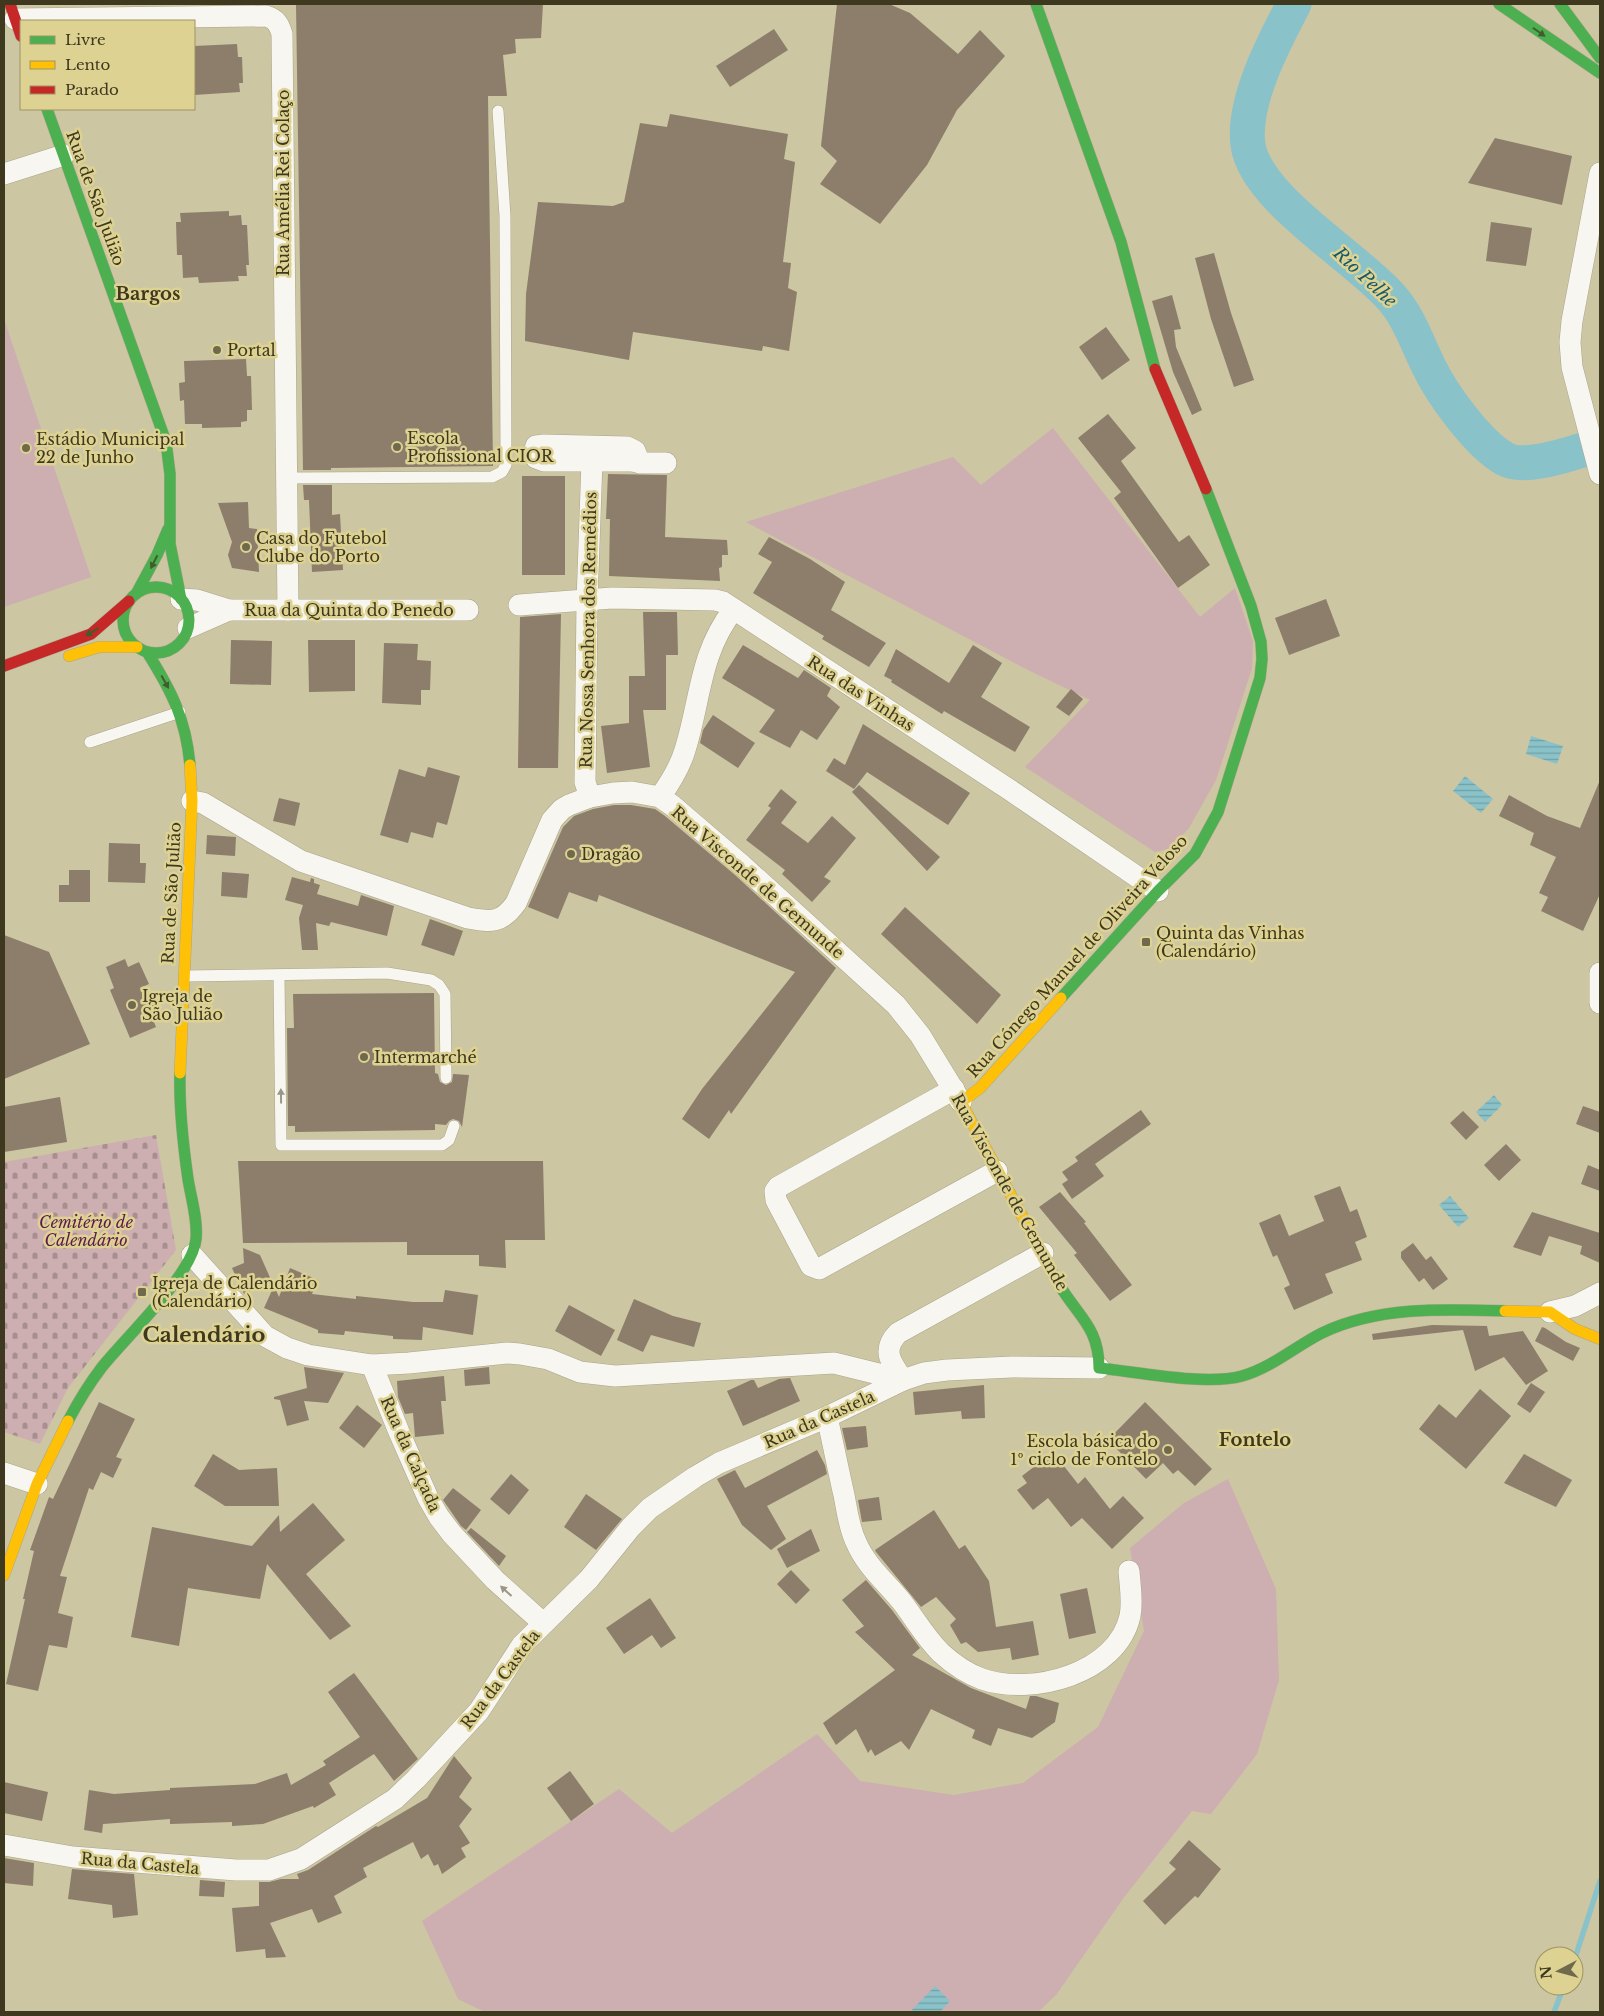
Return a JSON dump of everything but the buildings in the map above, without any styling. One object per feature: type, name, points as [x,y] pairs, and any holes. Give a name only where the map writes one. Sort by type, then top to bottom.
[{"type":"street","name":"Rua Cónego Manuel de Oliveira Veloso","points":[[958,1096],[980,1088],[1158,891],[1195,854],[1218,812],[1260,678],[1262,659],[1261,642],[1251,606],[1195,459],[1158,378],[1121,242],[1036,4]]},
{"type":"street","points":[[1499,4],[1600,73]]},
{"type":"street","points":[[1560,4],[1600,58]]},
{"type":"street","name":"Rua Amélia Rei Colaço","points":[[15,20],[266,16],[275,19],[280,25],[282,34],[288,610]]},
{"type":"street","name":"Rua de São Julião","points":[[48,110],[166,442],[172,474],[169,528],[172,558],[181,599]]},
{"type":"street","points":[[4,174],[64,154]]},
{"type":"street","points":[[1597,466],[1572,367],[1570,342],[1572,321],[1600,173]]},
{"type":"street","points":[[634,461],[637,456],[635,451],[627,447],[544,445],[536,446],[534,452],[536,458],[544,461],[666,463]]},
{"type":"street","name":"Rua Nossa Senhora dos Remédios","points":[[590,797],[585,782],[587,601],[592,461]]},
{"type":"street","name":"Rua de São Julião","points":[[132,598],[157,555],[169,528]]},
{"type":"street","points":[[4,666],[90,634],[132,598],[147,589],[159,587],[171,591],[181,599],[188,613],[183,652]]},
{"type":"street","points":[[132,598],[125,610],[123,621],[127,636],[142,650]]},
{"type":"street","name":"Rua das Vinhas","points":[[519,605],[612,598],[715,600],[723,602],[1010,790],[1158,891]]},
{"type":"street","name":"Rua da Quinta do Penedo","points":[[181,599],[197,600],[229,610],[468,610]]},
{"type":"street","name":"Rua da Quinta do Penedo","points":[[186,633],[229,610]]},
{"type":"street","points":[[660,797],[676,772],[685,750],[708,654],[720,627],[733,610]]},
{"type":"street","points":[[62,659],[99,647],[158,653],[168,651],[177,646],[186,633]]},
{"type":"street","name":"Rua de São Julião","points":[[142,650],[180,712]]},
{"type":"street","name":"Rua de São Julião","points":[[179,681],[180,712],[188,741],[192,801],[183,976],[180,1101],[184,1150],[195,1222],[196,1239],[192,1255]]},
{"type":"street","name":"Rua Visconde de Gemunde","points":[[192,801],[203,803],[301,861],[468,918],[486,922],[498,920],[508,914],[516,903],[552,820],[562,809],[590,797],[632,792],[660,797],[743,866],[883,992],[920,1035],[958,1096],[1060,1287],[1093,1333],[1099,1353],[1099,1368]]},
{"type":"street","points":[[1600,973],[1600,1003]]},
{"type":"street","points":[[958,1096],[778,1187],[775,1191],[776,1200],[811,1266],[818,1269],[997,1171]]},
{"type":"street","points":[[903,1380],[890,1360],[888,1352],[889,1344],[898,1333],[1043,1254]]},
{"type":"street","points":[[4,1575],[37,1484],[71,1415],[90,1383],[174,1283],[192,1255],[265,1336],[287,1348],[308,1355],[372,1365],[507,1353],[548,1359],[580,1372],[615,1376],[834,1363],[903,1380]]},
{"type":"street","points":[[1099,1368],[1218,1379],[1242,1376],[1260,1369],[1324,1332],[1354,1322],[1392,1314],[1431,1309],[1550,1312],[1574,1306],[1600,1293]]},
{"type":"street","points":[[1550,1312],[1575,1329],[1600,1339]]},
{"type":"street","name":"Rua da Calçada","points":[[372,1365],[428,1498],[439,1517],[452,1534],[495,1580],[543,1623]]},
{"type":"street","name":"Rua da Castela","points":[[4,1845],[73,1857],[252,1871],[269,1870],[301,1860],[395,1799],[409,1786],[479,1711],[522,1645],[589,1579],[630,1528],[650,1508],[719,1463],[827,1417],[903,1380],[924,1373],[1012,1367],[1099,1368]]},
{"type":"street","points":[[827,1417],[851,1527],[862,1554],[902,1602],[922,1631],[942,1653],[958,1666],[982,1679],[1004,1684],[1026,1685],[1067,1678],[1107,1655],[1120,1639],[1130,1617],[1132,1600],[1129,1571]]},
{"type":"street","points":[[4,1473],[37,1484]]},
{"type":"lane","points":[[286,478],[492,477],[502,472],[506,465],[505,216],[498,111]]},
{"type":"lane","points":[[90,742],[180,712]]},
{"type":"lane","points":[[183,976],[387,973],[436,982],[445,994],[446,1078]]},
{"type":"lane","points":[[279,974],[281,1145],[442,1145],[449,1140],[454,1126]]},
{"type":"green space","name":"Estádio Municipal 22 de Junho","points":[[4,319],[91,577],[4,607]]},
{"type":"green space","points":[[1053,428],[1200,617],[1235,588],[1253,641],[1252,668],[1216,780],[1189,828],[1169,849],[1155,852],[1025,767],[1090,700],[1030,671],[746,522],[953,457],[981,485]]},
{"type":"green space","name":"Cemitério de Calendário","points":[[156,1135],[176,1250],[68,1388],[40,1444],[4,1432],[4,1162]]},
{"type":"green space","points":[[1228,1479],[1276,1589],[1279,1680],[1257,1754],[1211,1814],[1192,1811],[1125,1896],[1056,1995],[1038,2012],[485,2012],[458,1999],[422,1921],[619,1789],[672,1833],[817,1734],[860,1781],[954,1795],[1023,1783],[1098,1727],[1144,1631],[1130,1548],[1184,1503]]},
{"type":"water","points":[[1531,736],[1563,746],[1557,764],[1526,754]]},
{"type":"water","points":[[1465,776],[1493,799],[1481,813],[1453,791]]},
{"type":"water","points":[[1494,1095],[1502,1105],[1485,1122],[1476,1112]]},
{"type":"water","points":[[1450,1196],[1469,1218],[1458,1227],[1439,1205]]},
{"type":"water","points":[[935,1986],[950,2001],[940,2012],[910,2012]]},
{"type":"waterway","name":"Rio Pelhe","points":[[1294,4],[1261,73],[1250,110],[1247,128],[1248,145],[1255,165],[1269,186],[1287,206],[1375,281],[1391,297],[1408,322],[1429,367],[1443,391],[1473,430],[1495,452],[1505,459],[1526,463],[1552,459],[1600,445]]},
{"type":"waterway","points":[[1579,1946],[1600,1881]]},
{"type":"waterway","points":[[1554,2012],[1560,1996]]},
{"type":"traffic: fast","points":[[1036,4],[1121,242],[1155,369]]},
{"type":"traffic: fast","points":[[1499,4],[1600,73]]},
{"type":"traffic: fast","points":[[1560,4],[1600,58]]},
{"type":"traffic: fast","points":[[47,110],[166,442],[170,474],[170,544],[181,599]]},
{"type":"traffic: fast","points":[[1061,998],[1158,891],[1195,854],[1218,812],[1260,678],[1261,642],[1251,606],[1206,489]]},
{"type":"traffic: fast","points":[[136,594],[157,555],[168,529]]},
{"type":"traffic: fast","points":[[156,587],[169,590],[179,597],[186,607],[189,620],[186,633],[179,643],[169,650],[156,653],[143,650],[133,643],[126,633],[123,620],[126,607],[133,597],[143,590],[156,587]]},
{"type":"traffic: fast","points":[[147,652],[170,692],[181,719],[190,765]]},
{"type":"traffic: fast","points":[[68,1421],[97,1373],[157,1305],[183,1270],[192,1253],[196,1239],[196,1224],[183,1139],[180,1073]]},
{"type":"traffic: fast","points":[[1036,1242],[1057,1281],[1092,1333],[1096,1343],[1099,1368],[1191,1379],[1227,1379],[1242,1376],[1263,1368],[1322,1333],[1366,1318],[1412,1311],[1505,1311]]},
{"type":"traffic: slow","points":[[69,656],[99,647],[137,647]]},
{"type":"traffic: slow","points":[[180,1073],[192,801],[190,765]]},
{"type":"traffic: slow","points":[[1036,1242],[961,1102],[980,1088],[1061,998]]},
{"type":"traffic: slow","points":[[1505,1311],[1550,1312],[1575,1329],[1600,1339]]},
{"type":"traffic: slow","points":[[4,1575],[37,1484],[68,1421]]},
{"type":"traffic: jam","points":[[10,4],[20,33]]},
{"type":"traffic: jam","points":[[1155,369],[1206,489]]},
{"type":"traffic: jam","points":[[4,666],[91,634],[129,601]]},
{"type":"place","name":"Portal","points":[[217,350]]},
{"type":"place","name":"Escola Profissional CIOR","points":[[397,447]]},
{"type":"place","name":"Estádio Municipal 22 de Junho","points":[[26,448]]},
{"type":"place","name":"Casa do Futebol Clube do Porto","points":[[246,547]]},
{"type":"place","name":"Dragão","points":[[571,854]]},
{"type":"place","name":"Quinta das Vinhas (Calendário)","points":[[1146,942]]},
{"type":"place","name":"Igreja de São Julião","points":[[132,1005]]},
{"type":"place","name":"Intermarché","points":[[364,1057]]},
{"type":"place","name":"Igreja de Calendário (Calendário)","points":[[142,1292]]},
{"type":"place","name":"Escola básica do 1º ciclo de Fontelo","points":[[1168,1450]]},
{"type":"district","name":"Bargos","points":[[148,294]]},
{"type":"district","name":"Calendário","points":[[204,1335]]},
{"type":"district","name":"Fontelo","points":[[1255,1440]]}]
